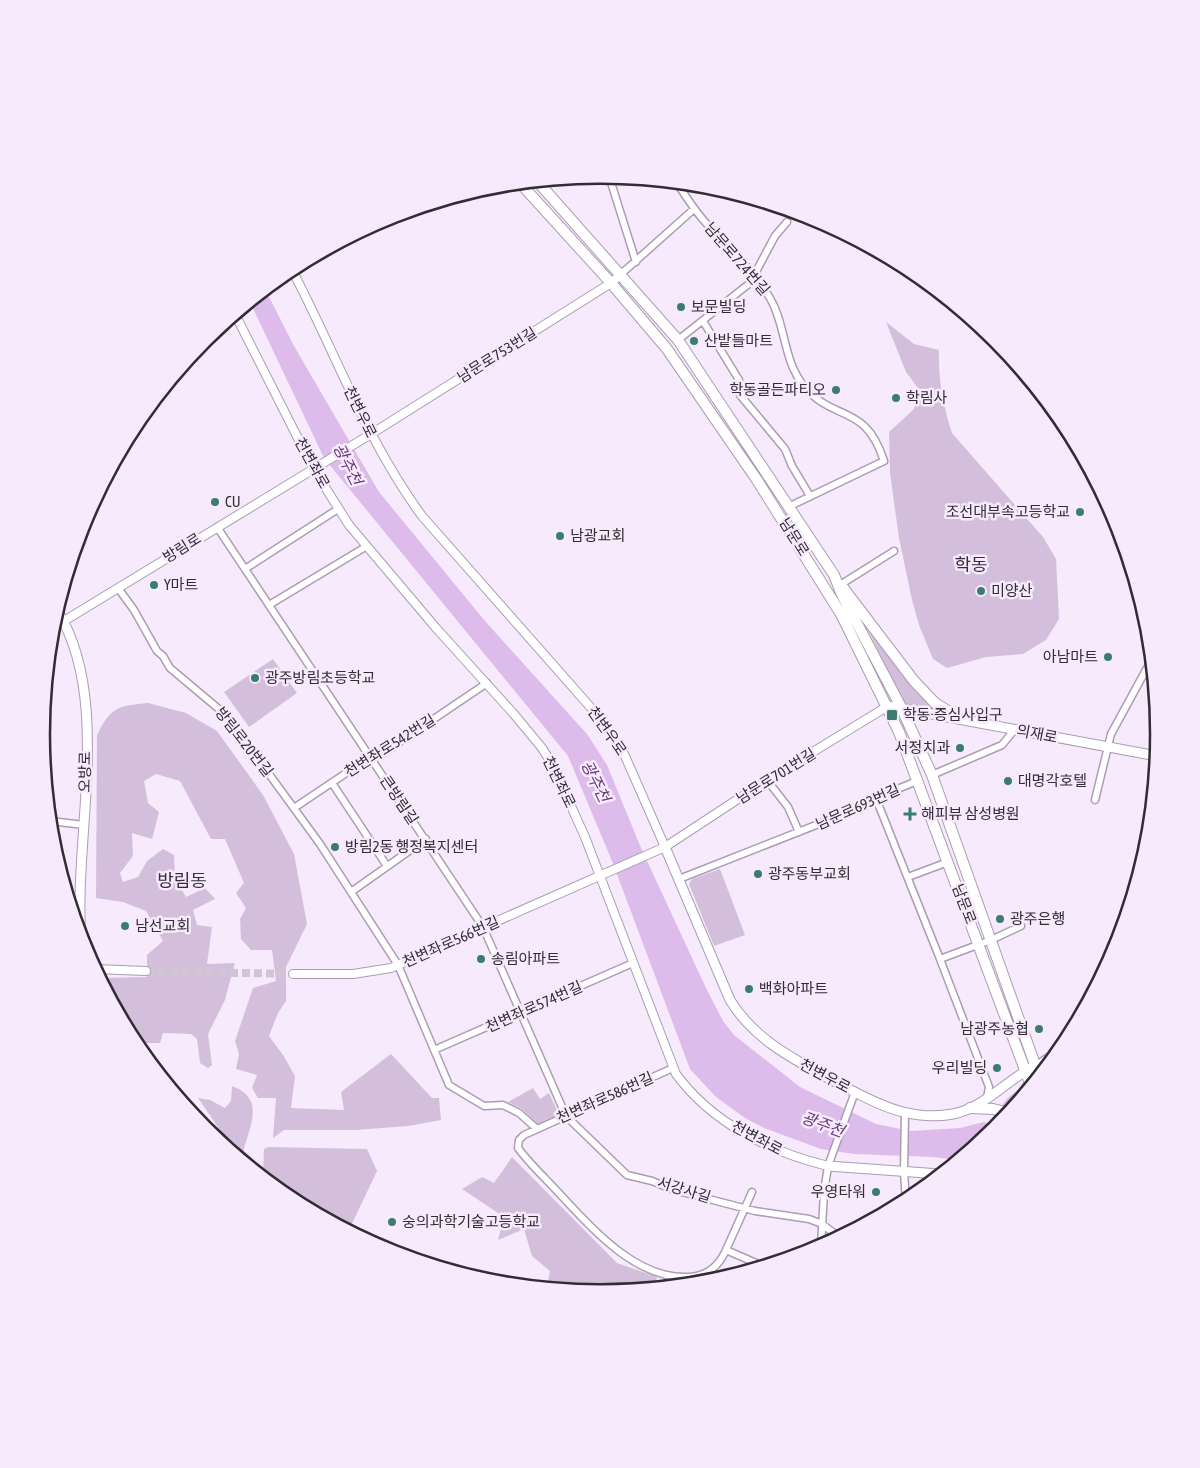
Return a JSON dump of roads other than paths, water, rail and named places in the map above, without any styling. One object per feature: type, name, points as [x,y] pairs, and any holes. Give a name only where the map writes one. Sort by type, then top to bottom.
[{"type":"main road","name":"남문로","points":[[543,187],[678,340],[787,505],[810,536],[834,575],[842,595],[901,707],[932,775],[1036,1068]]},
{"type":"main road","name":"남문로","points":[[526,189],[611,283],[667,349],[769,498],[841,614],[888,706],[980,944],[1028,1079]]},
{"type":"main road","points":[[769,498],[773,495],[778,502],[787,505]]},
{"type":"main road","points":[[834,575],[914,681],[936,703],[961,719]]},
{"type":"main road","name":"오방로","points":[[64,621],[78,660],[85,700],[84,824],[80,915]]},
{"type":"main road","name":"의재로","points":[[888,706],[1149,755]]},
{"type":"main road","name":"천변우로","points":[[665,847],[725,990],[743,1019],[776,1048],[855,1092],[905,1113],[937,1116],[970,1108],[1025,1071],[1035,1070]]},
{"type":"main road","points":[[970,1108],[1001,1111]]},
{"type":"main road","name":"천변좌로","points":[[829,1163],[904,1167],[932,1172]]},
{"type":"street","points":[[612,184],[636,262]]},
{"type":"street","name":"남문로724번길","points":[[682,191],[694,209],[755,277],[772,301],[794,370],[802,384],[818,399],[867,427],[876,438],[884,461],[787,505]]},
{"type":"street","points":[[621,274],[694,209]]},
{"type":"street","points":[[678,340],[746,288],[755,277],[772,241],[787,222]]},
{"type":"street","name":"남문로753번길","points":[[313,468],[371,434],[611,283],[621,274]]},
{"type":"street","name":"천변우로","points":[[295,276],[371,434],[396,480],[422,516],[611,731],[635,776],[665,847]]},
{"type":"street","name":"천변좌로","points":[[238,319],[313,468],[338,509],[367,546],[542,748],[552,764],[600,876],[673,1068],[696,1099],[710,1112],[773,1149],[829,1163]]},
{"type":"street","points":[[703,321],[739,380],[740,395],[785,449],[792,466],[810,496]]},
{"type":"street","name":"방림로","points":[[64,621],[313,468]]},
{"type":"street","points":[[245,569],[338,509]]},
{"type":"street","name":"큰방림길","points":[[217,527],[483,927],[566,1116]]},
{"type":"street","points":[[269,605],[367,546]]},
{"type":"street","points":[[840,585],[894,551]]},
{"type":"street","name":"방림로20번길","points":[[118,588],[134,610],[157,651],[170,668],[226,715],[294,808],[351,892],[398,965],[449,1085],[484,1106],[503,1105],[518,1113],[537,1129]]},
{"type":"street","points":[[1096,800],[1111,734],[1146,670]]},
{"type":"street","name":"천변좌로542번길","points":[[294,808],[370,757],[382,754],[487,683]]},
{"type":"street","name":"남문로701번길","points":[[600,876],[665,847],[767,780],[888,706]]},
{"type":"street","points":[[932,775],[1002,745],[1015,729]]},
{"type":"street","name":"남문로693번길","points":[[767,780],[788,807],[799,832]]},
{"type":"street","name":"남문로693번길","points":[[679,879],[877,801],[883,795],[918,781]]},
{"type":"street","points":[[332,783],[387,866]]},
{"type":"street","points":[[877,801],[908,876],[989,1087],[987,1098]]},
{"type":"street","points":[[58,822],[84,824]]},
{"type":"street","points":[[351,892],[426,839]]},
{"type":"street","points":[[908,876],[948,862]]},
{"type":"street","name":"천변좌로566번길","points":[[293,974],[372,973],[398,965],[600,876]]},
{"type":"street","points":[[980,944],[1021,926]]},
{"type":"street","name":"남문로","points":[[940,959],[980,944]]},
{"type":"street","name":"천변좌로574번길","points":[[434,1050],[633,963]]},
{"type":"street","points":[[104,969],[146,971]]},
{"type":"street","name":"천변좌로586번길","points":[[673,1068],[537,1129],[519,1140],[518,1148],[576,1211],[603,1237],[636,1262],[659,1274],[684,1277]]},
{"type":"street","points":[[821,1237],[829,1163],[855,1092]]},
{"type":"street","points":[[905,1113],[905,1191]]},
{"type":"street","name":"서강사길","points":[[566,1116],[627,1175],[652,1181],[674,1190],[744,1208],[809,1219],[822,1224]]},
{"type":"street","points":[[752,1192],[726,1250],[753,1262]]},
{"type":"street","points":[[822,1224],[832,1232]]},
{"type":"street","name":"천변좌로586번길","points":[[702,1274],[716,1266],[726,1250]]},
{"type":"water","name":"광주천","points":[[268,296],[294,346],[379,492],[485,621],[587,734],[607,765],[641,848],[706,988],[723,1021],[734,1035],[800,1087],[876,1124],[911,1131],[960,1128],[984,1122],[988,1124],[963,1148],[949,1159],[854,1154],[821,1149],[764,1128],[745,1118],[716,1097],[690,1069],[612,861],[568,756],[324,458],[253,308]]},
{"type":"tunnel","points":[[146,971],[293,974]]},
{"type":"place","name":"보문빌딩","points":[[681,307]]},
{"type":"place","name":"산밭들마트","points":[[694,341]]},
{"type":"place","name":"학동골든파티오","points":[[836,390]]},
{"type":"place","name":"학림사","points":[[896,398]]},
{"type":"place","name":"CU","points":[[215,502]]},
{"type":"place","name":"조선대부속고등학교","points":[[1080,512]]},
{"type":"place","name":"남광교회","points":[[560,536]]},
{"type":"place","name":"Y마트","points":[[154,585]]},
{"type":"place","name":"미양산","points":[[981,591]]},
{"type":"place","name":"아남마트","points":[[1108,657]]},
{"type":"place","name":"광주방림초등학교","points":[[255,678]]},
{"type":"place","name":"학동·증심사입구","points":[[892,715]]},
{"type":"place","name":"서정치과","points":[[960,748]]},
{"type":"place","name":"대명각호텔","points":[[1008,781]]},
{"type":"place","name":"해피뷰 삼성병원","points":[[910,814]]},
{"type":"place","name":"방림2동 행정복지센터","points":[[335,847]]},
{"type":"place","name":"광주동부교회","points":[[758,874]]},
{"type":"place","name":"광주은행","points":[[1000,919]]},
{"type":"place","name":"남선교회","points":[[125,926]]},
{"type":"place","name":"송림아파트","points":[[481,959]]},
{"type":"place","name":"백화아파트","points":[[749,989]]},
{"type":"place","name":"남광주농협","points":[[1039,1029]]},
{"type":"place","name":"우리빌딩","points":[[997,1068]]},
{"type":"place","name":"우영타워","points":[[876,1192]]},
{"type":"place","name":"숭의과학기술고등학교","points":[[392,1222]]},
{"type":"district","name":"학동","points":[[971,565]]},
{"type":"district","name":"방림동","points":[[182,881]]}]
